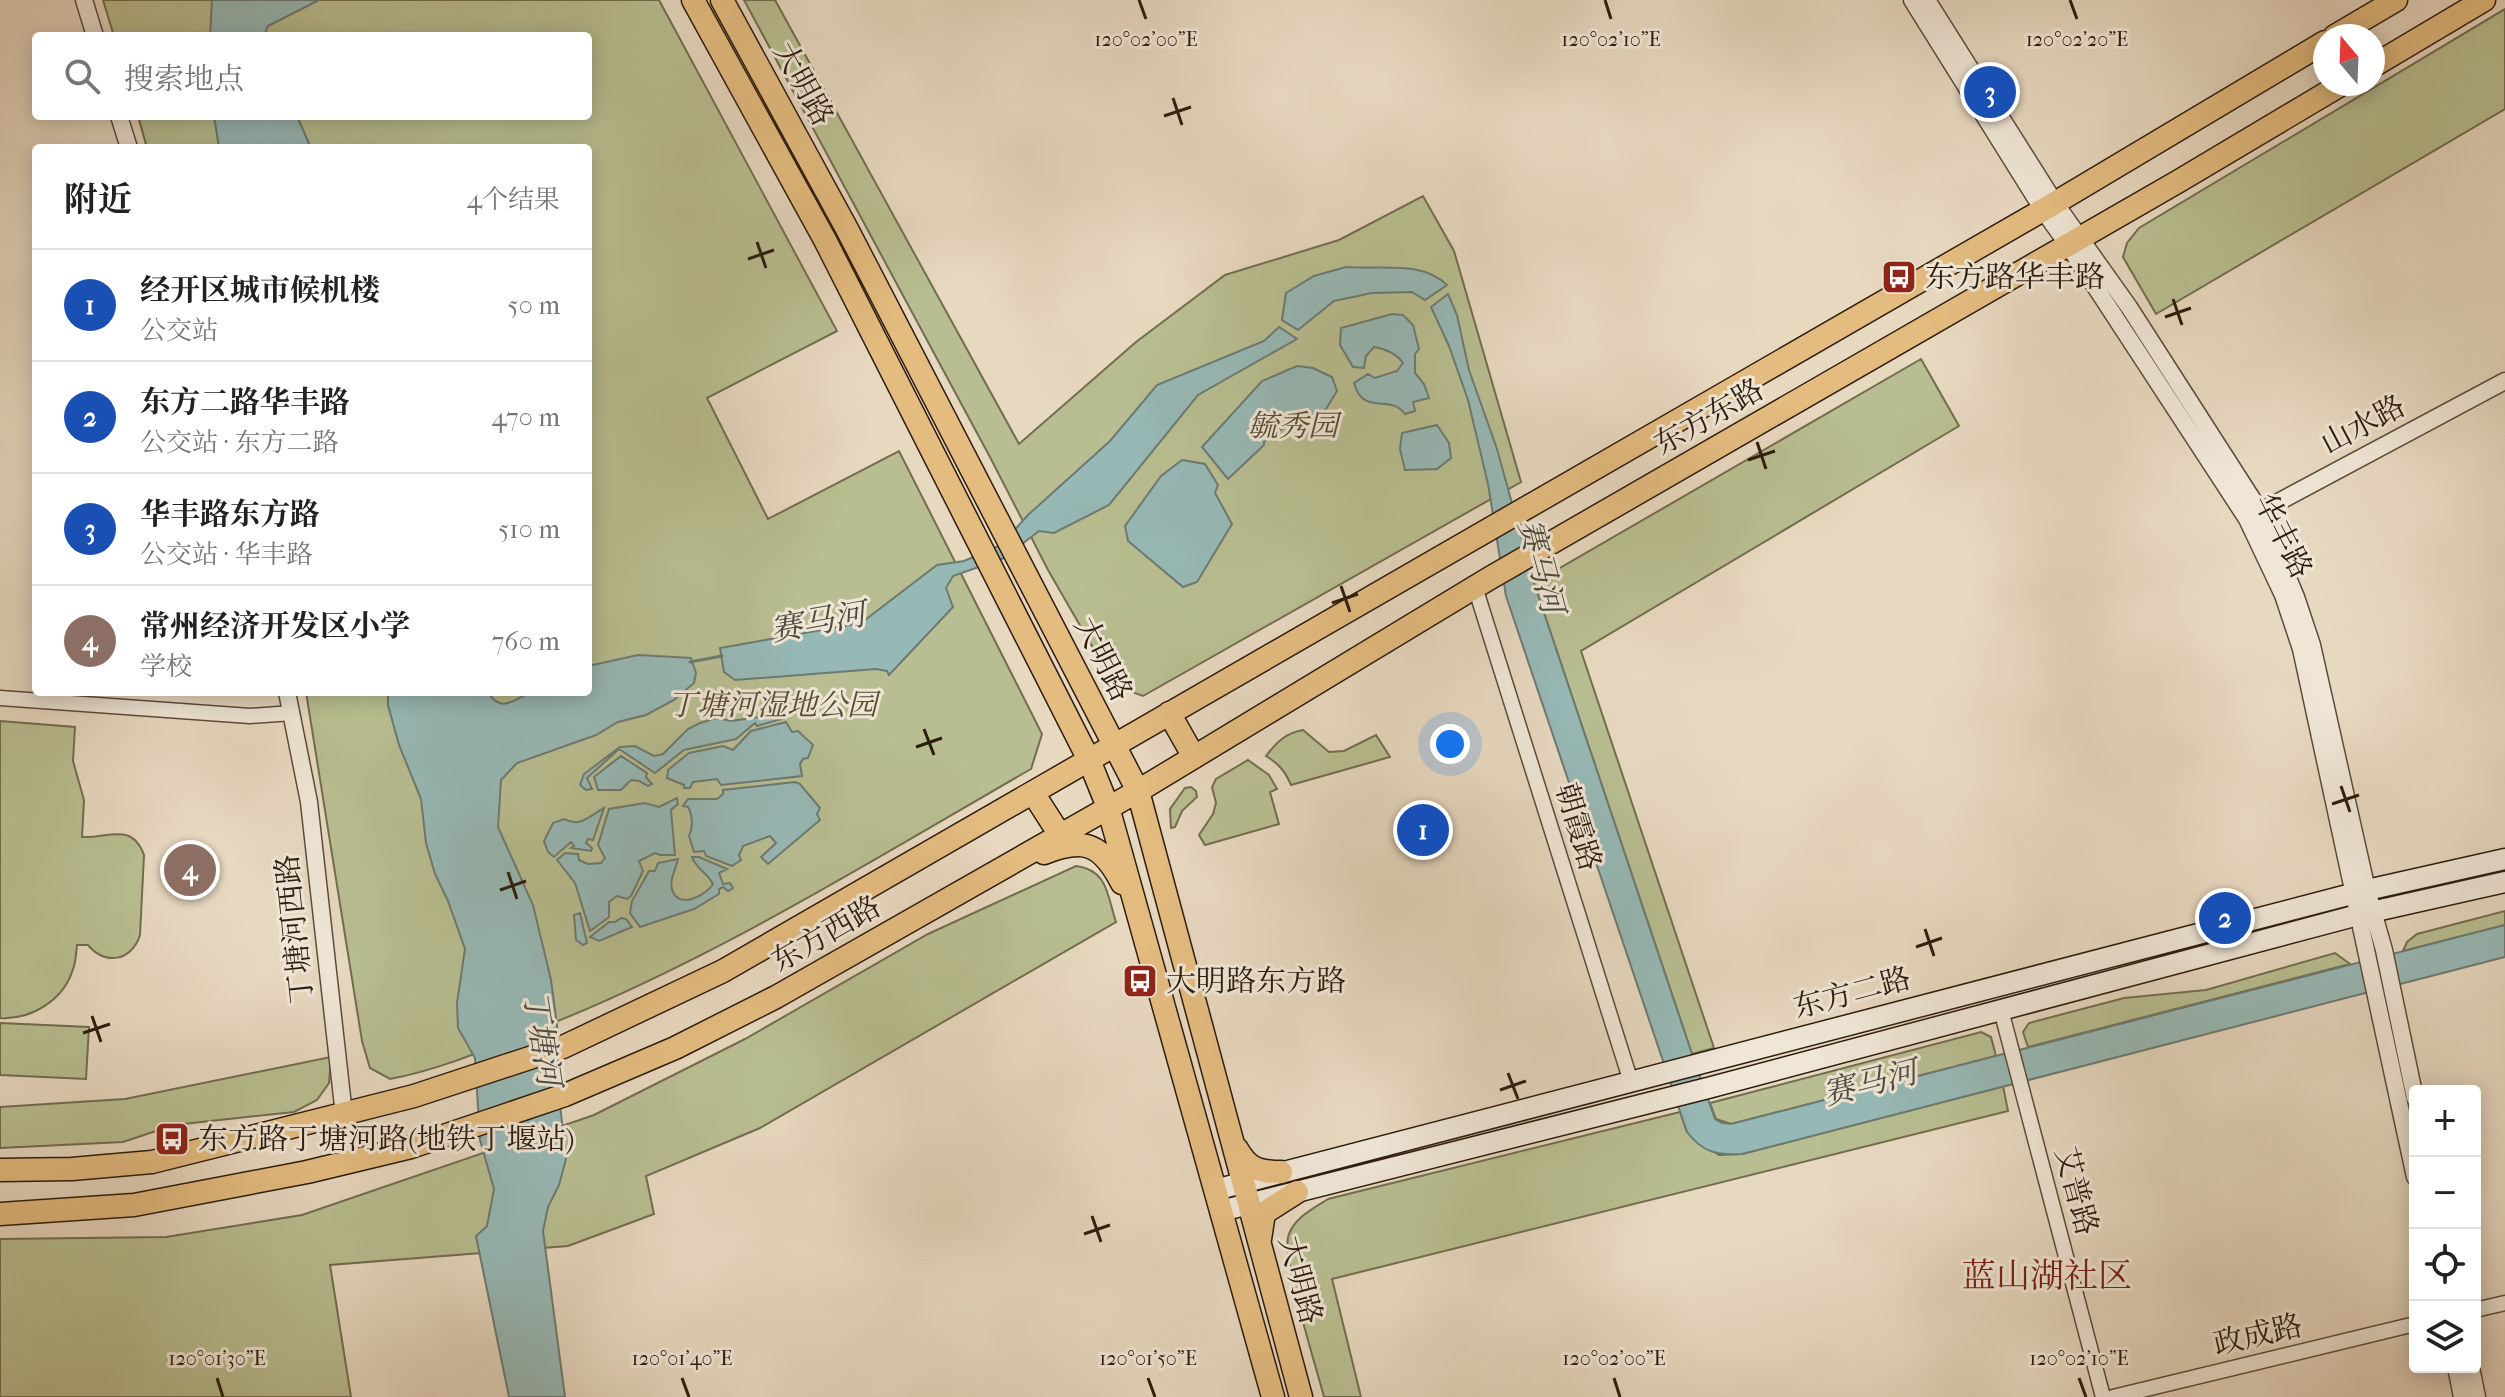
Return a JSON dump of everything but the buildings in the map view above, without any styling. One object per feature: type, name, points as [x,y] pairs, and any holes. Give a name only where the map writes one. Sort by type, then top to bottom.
[{"type":"main road","name":"大明路","points":[[693,0],[825,240],[1089,760],[1108,807],[1273,1397]]},
{"type":"main road","name":"大明路","points":[[722,0],[847,229],[1138,791],[1301,1397]]},
{"type":"main road","points":[[2355,24],[2396,0]]},
{"type":"main road","points":[[2385,59],[2484,0]]},
{"type":"main road","name":"东方东路","points":[[1089,760],[2049,207],[2313,49]]},
{"type":"main road","name":"东方东路","points":[[1108,807],[1483,582],[2322,96]]},
{"type":"main road","points":[[1169,713],[1194,757]]},
{"type":"main road","name":"东方西路","points":[[344,1115],[472,1078],[563,1047],[723,971],[1089,760]]},
{"type":"main road","points":[[1033,793],[1060,835]]},
{"type":"main road","name":"东方西路","points":[[352,1161],[474,1127],[565,1095],[675,1048],[776,997],[1108,807]]},
{"type":"main road","points":[[995,873],[1068,844],[1096,849],[1112,864],[1136,909]]},
{"type":"main road","name":"东方二路","points":[[1218,1201],[1243,1182],[2360,892],[2505,859]]},
{"type":"main road","name":"东方二路","points":[[1218,1201],[1249,1205],[1708,1088],[2366,914],[2505,882]]},
{"type":"main road","points":[[0,1170],[72,1169],[152,1162],[344,1115]]},
{"type":"main road","points":[[1232,1141],[1244,1162],[1252,1169],[1281,1172]]},
{"type":"main road","points":[[0,1214],[134,1205],[352,1161]]},
{"type":"main road","points":[[1260,1245],[1264,1213],[1297,1192]]},
{"type":"street","points":[[84,0],[94,32]]},
{"type":"street","name":"华丰路","points":[[1912,0],[2254,515],[2296,597],[2312,645],[2360,892],[2366,914],[2384,950],[2412,1085]]},
{"type":"street","name":"华丰路","points":[[1927,0],[2049,207]]},
{"type":"street","points":[[120,120],[128,144]]},
{"type":"street","name":"山水路","points":[[2254,515],[2505,381]]},
{"type":"street","name":"朝霞路","points":[[1483,582],[1631,1082]]},
{"type":"street","name":"丁塘河西路","points":[[288,696],[309,802],[344,1115],[352,1161]]},
{"type":"street","points":[[0,698],[250,716],[292,713]]},
{"type":"street","name":"华丰路","points":[[2366,914],[2366,955],[2411,1157]]},
{"type":"street","name":"艾普路","points":[[2001,1010],[2103,1397]]},
{"type":"street","points":[[2481,1309],[2505,1303]]},
{"type":"street","name":"政成路","points":[[2113,1397],[2409,1325]]},
{"type":"street","points":[[2457,1373],[2462,1397]]},
{"type":"street","points":[[2472,1373],[2477,1397]]},
{"type":"green space","name":"丁塘河湿地公园","points":[[103,0],[659,0],[837,331],[707,398],[768,519],[899,451],[1042,734],[1031,769],[725,943],[598,1004],[427,1070],[390,1079],[370,1068],[362,1041],[307,696],[592,696],[592,144],[146,144],[139,120],[592,120],[592,32],[113,32]]},
{"type":"green space","name":"毓秀园","points":[[744,0],[775,0],[1019,444],[1136,342],[1225,275],[1339,240],[1423,196],[1454,251],[1521,482],[1143,696],[1115,686],[1048,570]]},
{"type":"green space","points":[[2505,9],[2505,109],[2156,314],[2123,257],[2127,243],[2139,228],[2360,96],[2385,96],[2385,81]]},
{"type":"green space","points":[[1921,359],[1959,426],[1581,651],[1714,1048],[1692,1054],[1534,583]]},
{"type":"green space","points":[[0,721],[75,727],[73,761],[84,800],[82,837],[125,835],[133,838],[144,855],[140,935],[136,944],[117,958],[102,956],[88,945],[77,945],[69,980],[54,999],[34,1012],[12,1018],[0,1018]]},
{"type":"green space","points":[[1303,730],[1329,752],[1344,751],[1376,735],[1390,757],[1291,785],[1281,768],[1266,756],[1282,739]]},
{"type":"green space","points":[[1248,760],[1269,775],[1277,789],[1270,792],[1279,824],[1205,845],[1199,835],[1213,814],[1216,803],[1212,787],[1216,779]]},
{"type":"green space","points":[[1191,787],[1197,797],[1182,811],[1175,827],[1171,828],[1170,809],[1185,788]]},
{"type":"green space","points":[[1076,866],[1087,868],[1105,885],[1116,922],[760,1128],[646,1176],[654,1214],[568,1246],[330,1265],[351,1397],[0,1397],[0,1239],[166,1237],[302,1215],[594,1115],[745,1039],[928,934]]},
{"type":"green space","points":[[2505,911],[2505,925],[2403,951],[2407,942],[2417,934]]},
{"type":"green space","points":[[2335,953],[2350,964],[2028,1047],[2023,1032],[2029,1023],[2124,998],[2206,990]]},
{"type":"green space","points":[[0,1023],[89,1027],[86,1079],[0,1075]]},
{"type":"green space","points":[[1981,1032],[1991,1037],[1996,1056],[1731,1124],[1716,1119],[1710,1103]]},
{"type":"green space","points":[[331,1057],[329,1083],[317,1100],[294,1112],[174,1125],[123,1142],[0,1148],[0,1107],[125,1099]]},
{"type":"green space","points":[[2003,1086],[2008,1111],[1332,1279],[1361,1397],[1324,1397],[1290,1269],[1288,1237],[1299,1219],[1328,1199],[1680,1112],[1687,1132],[1719,1155],[1742,1154]]},
{"type":"water","points":[[212,0],[319,0],[268,26],[266,32],[210,32]]},
{"type":"water","points":[[215,120],[299,120],[309,144],[218,144]]},
{"type":"water","points":[[1346,267],[1413,269],[1437,277],[1447,285],[1425,300],[1412,292],[1372,293],[1334,301],[1298,330],[1282,320],[1286,293],[1314,276]]},
{"type":"water","points":[[1448,294],[1457,315],[1469,370],[1497,449],[1534,583],[1715,1119],[1731,1124],[2505,925],[2505,957],[1742,1154],[1718,1153],[1705,1148],[1687,1132],[1506,596],[1488,484],[1468,400],[1431,307]]},
{"type":"water","points":[[1392,314],[1403,315],[1413,325],[1419,349],[1415,354],[1415,373],[1424,384],[1429,398],[1413,402],[1415,411],[1405,414],[1392,405],[1364,399],[1354,383],[1368,374],[1375,378],[1397,371],[1403,363],[1390,352],[1374,347],[1366,356],[1364,368],[1353,367],[1340,345],[1341,328]]},
{"type":"water","points":[[1279,327],[1297,339],[1198,395],[1109,505],[1054,533],[1039,531],[1004,558],[953,576],[946,588],[953,607],[889,675],[887,671],[876,669],[735,680],[724,672],[720,648],[861,623],[937,565],[964,561],[1001,545],[1028,515],[1110,441],[1157,385],[1264,341]]},
{"type":"water","points":[[1297,366],[1313,368],[1332,377],[1337,391],[1326,409],[1313,418],[1302,417],[1289,424],[1264,442],[1228,479],[1202,447],[1262,381]]},
{"type":"water","points":[[1437,425],[1449,443],[1451,458],[1437,469],[1405,470],[1400,449],[1402,433]]},
{"type":"water","points":[[1182,460],[1205,464],[1218,485],[1215,493],[1232,524],[1197,582],[1183,587],[1128,541],[1125,526],[1161,476]]},
{"type":"water","name":"丁塘河","points":[[638,655],[691,658],[696,673],[694,683],[674,700],[646,715],[618,722],[596,735],[517,763],[501,780],[498,827],[533,905],[551,980],[560,1048],[557,1077],[566,1159],[559,1185],[548,1207],[543,1231],[565,1397],[509,1397],[476,1236],[487,1226],[494,1189],[480,1140],[475,1058],[458,1028],[457,1003],[465,949],[435,874],[426,843],[421,799],[399,745],[388,696],[491,696],[505,704],[524,696],[592,696],[592,665]]},
{"type":"water","points":[[781,714],[785,718],[757,726],[755,723],[736,739],[684,750],[655,773],[619,749],[587,778],[592,789],[586,790],[580,785],[584,774],[620,747],[635,746],[654,756],[663,754],[688,729],[700,723],[717,718],[731,721]]},
{"type":"water","points":[[786,722],[792,732],[798,731],[813,745],[808,758],[800,764],[802,776],[721,785],[717,779],[693,782],[690,788],[667,778],[668,770],[689,753],[723,746],[733,750],[751,731]]},
{"type":"water","points":[[621,756],[647,773],[646,777],[652,784],[648,786],[631,780],[621,790],[598,790],[594,777]]},
{"type":"water","points":[[795,782],[820,808],[817,814],[820,820],[768,864],[761,857],[776,843],[770,836],[743,846],[739,855],[741,860],[732,866],[706,856],[704,851],[694,852],[689,836],[691,814],[688,807],[683,806],[688,799],[717,799],[723,790]]},
{"type":"water","points":[[677,798],[678,804],[671,810],[675,855],[655,853],[639,861],[643,871],[631,896],[627,899],[617,896],[609,902],[609,917],[590,931],[575,883],[557,860],[565,853],[578,854],[579,860],[588,864],[601,863],[605,858],[598,845],[609,809],[645,803],[659,807]]},
{"type":"water","points":[[604,808],[593,840],[588,839],[586,843],[592,848],[591,851],[571,848],[574,846],[571,842],[554,857],[548,852],[544,841],[553,823],[564,819],[580,822]]},
{"type":"water","points":[[692,857],[727,869],[719,873],[723,884],[730,883],[733,888],[728,891],[723,887],[719,889],[719,894],[694,909],[640,927],[630,913],[632,901],[649,871],[655,871],[658,863],[678,859],[672,888],[682,899],[699,896],[713,884]]},
{"type":"water","points":[[580,913],[587,943],[583,945],[576,940],[574,915]]},
{"type":"water","points":[[621,918],[632,927],[599,941],[590,937],[609,922]]},
{"type":"waterway","name":"赛马河","points":[[690,662],[722,656]]},
{"type":"place","name":"华丰路东方路","points":[[1990,92]]},
{"type":"place","name":"东方路华丰路","points":[[1899,277]]},
{"type":"place","name":"经开区城市候机楼","points":[[1423,830]]},
{"type":"place","name":"常州经济开发区小学","points":[[190,870]]},
{"type":"place","name":"东方二路华丰路","points":[[2225,918]]},
{"type":"place","name":"大明路东方路","points":[[1140,981]]},
{"type":"place","name":"东方路丁塘河路(地铁丁堰站)","points":[[172,1139]]},
{"type":"district","name":"蓝山湖社区","points":[[2047,1276]]}]
